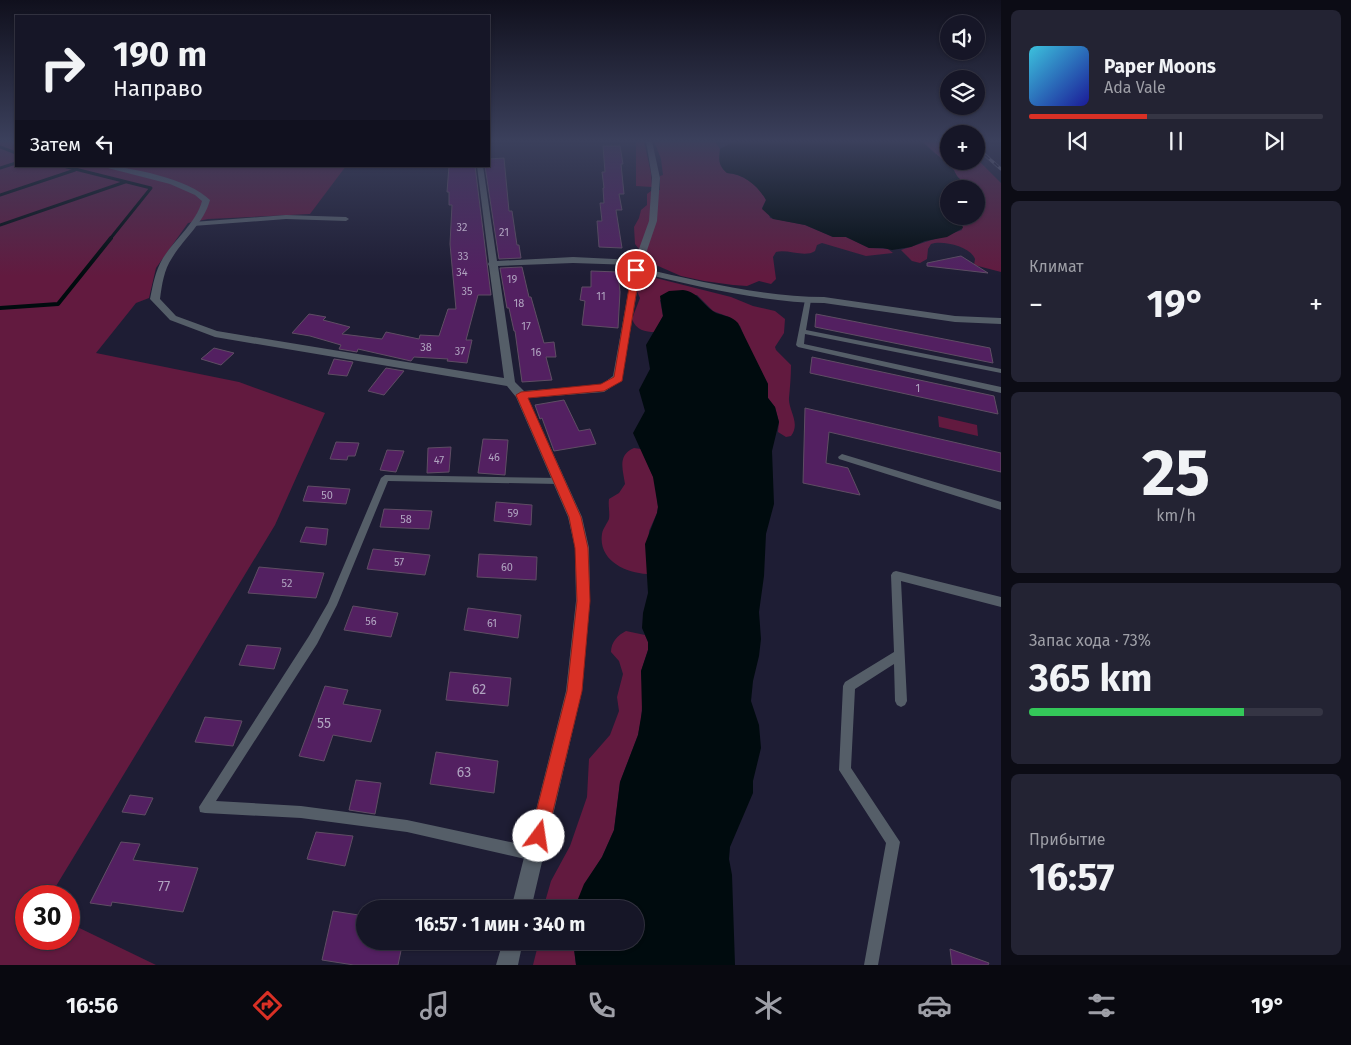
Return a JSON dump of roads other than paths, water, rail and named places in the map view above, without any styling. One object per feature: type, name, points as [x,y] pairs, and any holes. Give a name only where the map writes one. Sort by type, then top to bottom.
[{"type":"street","points":[[179,186],[196,192],[206,200],[205,206],[178,242],[162,268],[155,299],[173,318],[215,334],[510,383]]},
{"type":"street","points":[[482,186],[510,383],[521,395],[575,517],[582,548],[583,601],[574,691],[523,900]]},
{"type":"street","points":[[521,395],[604,388],[618,378],[637,266],[653,221],[655,186]]},
{"type":"street","points":[[492,264],[573,260],[637,266],[714,287],[808,300],[824,300],[955,319],[1001,321]]},
{"type":"street","points":[[507,965],[511,950]]},
{"type":"lane","points":[[193,224],[286,217],[346,219]]},
{"type":"lane","points":[[808,300],[800,345],[1001,390]]},
{"type":"lane","points":[[802,331],[1001,372]]},
{"type":"lane","points":[[842,457],[1001,506]]},
{"type":"lane","points":[[534,854],[407,826],[301,812],[205,808],[313,640],[332,605],[385,478],[558,481]]},
{"type":"lane","points":[[901,701],[896,575],[1001,602]]},
{"type":"lane","points":[[871,965],[894,842],[845,770],[849,686],[899,655]]},
{"type":"waterway","points":[[0,195],[27,186]]},
{"type":"waterway","points":[[0,225],[113,186]]},
{"type":"waterway","points":[[110,239],[151,188],[143,186]]},
{"type":"waterway","points":[[0,308],[58,304],[111,238]]}]
